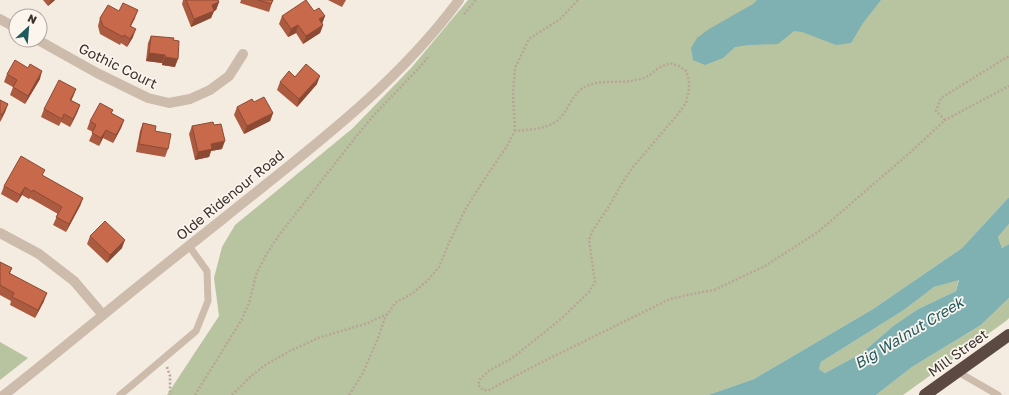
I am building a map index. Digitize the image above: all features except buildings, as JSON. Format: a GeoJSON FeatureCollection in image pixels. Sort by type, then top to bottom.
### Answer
{"type":"FeatureCollection","features":[{"type":"Feature","properties":{"kind":"highway","name":"Mill Street"},"geometry":{"type":"LineString","coordinates":[[925,395],[1009,335]]}},
{"type":"Feature","properties":{"kind":"street","name":"Olde Ridenour Road"},"geometry":{"type":"LineString","coordinates":[[4,395],[292,164],[373,96],[421,47],[459,0]]}},
{"type":"Feature","properties":{"kind":"street","name":"Gothic Court"},"geometry":{"type":"LineString","coordinates":[[48,46],[97,73],[148,98],[169,103],[190,100],[210,90],[229,76],[243,54]]}},
{"type":"Feature","properties":{"kind":"street"},"geometry":{"type":"LineString","coordinates":[[0,233],[39,254],[74,281],[103,315]]}},
{"type":"Feature","properties":{"kind":"lane"},"geometry":{"type":"LineString","coordinates":[[120,395],[196,331],[208,301],[207,271],[189,246]]}},
{"type":"Feature","properties":{"kind":"lane"},"geometry":{"type":"LineString","coordinates":[[958,372],[998,395]]}},
{"type":"Feature","properties":{"kind":"path"},"geometry":{"type":"LineString","coordinates":[[461,17],[476,0]]}},
{"type":"Feature","properties":{"kind":"path"},"geometry":{"type":"LineString","coordinates":[[349,395],[363,373],[388,313],[395,303],[413,293],[423,285],[439,267],[466,208],[508,146],[515,131],[513,95],[514,68],[529,39],[560,19],[578,0]]}},
{"type":"Feature","properties":{"kind":"path"},"geometry":{"type":"LineString","coordinates":[[195,395],[242,318],[249,303],[256,275],[274,242],[373,116],[419,68],[432,51]]}},
{"type":"Feature","properties":{"kind":"path"},"geometry":{"type":"LineString","coordinates":[[945,120],[936,110],[941,98],[1009,56]]}},
{"type":"Feature","properties":{"kind":"path"},"geometry":{"type":"LineString","coordinates":[[515,131],[543,127],[555,122],[563,114],[580,90],[589,85],[603,82],[631,81],[645,78],[658,68],[670,63],[679,66],[686,71],[690,81],[686,103],[633,167],[593,230],[589,240],[595,282],[589,292],[542,335],[511,359],[490,370],[480,379],[478,385],[483,390],[489,390],[538,364],[670,299],[714,290],[765,266],[818,232],[913,150],[945,120],[1009,86]]}},
{"type":"Feature","properties":{"kind":"path"},"geometry":{"type":"LineString","coordinates":[[232,395],[265,365],[290,351],[318,338],[368,323],[388,313]]}},
{"type":"Feature","properties":{"kind":"path"},"geometry":{"type":"LineString","coordinates":[[164,359],[170,376],[170,395]]}},
{"type":"Feature","properties":{"kind":"green space"},"geometry":{"type":"Polygon","coordinates":[[[468,0],[1009,0],[1009,197],[962,248],[873,309],[754,379],[708,395],[167,395],[219,316],[214,278],[222,247],[235,225],[353,128],[412,67],[468,0]]]}},
{"type":"Feature","properties":{"kind":"green space"},"geometry":{"type":"Polygon","coordinates":[[[1009,224],[1009,244],[1002,248],[998,237],[1009,224]]]}},
{"type":"Feature","properties":{"kind":"green space"},"geometry":{"type":"Polygon","coordinates":[[[959,279],[956,291],[918,309],[893,326],[862,353],[825,373],[819,369],[821,362],[904,310],[934,287],[959,279]]]}},
{"type":"Feature","properties":{"kind":"green space"},"geometry":{"type":"Polygon","coordinates":[[[1009,298],[1009,318],[1006,321],[903,395],[876,395],[912,367],[981,325],[1009,298]]]}},
{"type":"Feature","properties":{"kind":"green space"},"geometry":{"type":"Polygon","coordinates":[[[0,342],[28,358],[0,380],[0,342]]]}},
{"type":"Feature","properties":{"kind":"water"},"geometry":{"type":"Polygon","coordinates":[[[757,0],[881,0],[863,23],[851,43],[836,45],[802,32],[794,31],[778,44],[735,47],[723,58],[705,65],[693,60],[691,48],[697,38],[709,29],[753,4],[757,0]]]}},
{"type":"Feature","properties":{"kind":"water","name":"Big Walnut Creek"},"geometry":{"type":"Polygon","coordinates":[[[1009,197],[1009,224],[998,237],[1002,248],[1009,244],[1009,298],[981,325],[912,367],[876,395],[708,395],[754,379],[873,309],[962,248],[1009,197]],[[959,280],[934,287],[904,310],[821,362],[819,369],[825,373],[862,353],[893,326],[918,309],[956,291],[959,280]]]}}]}
